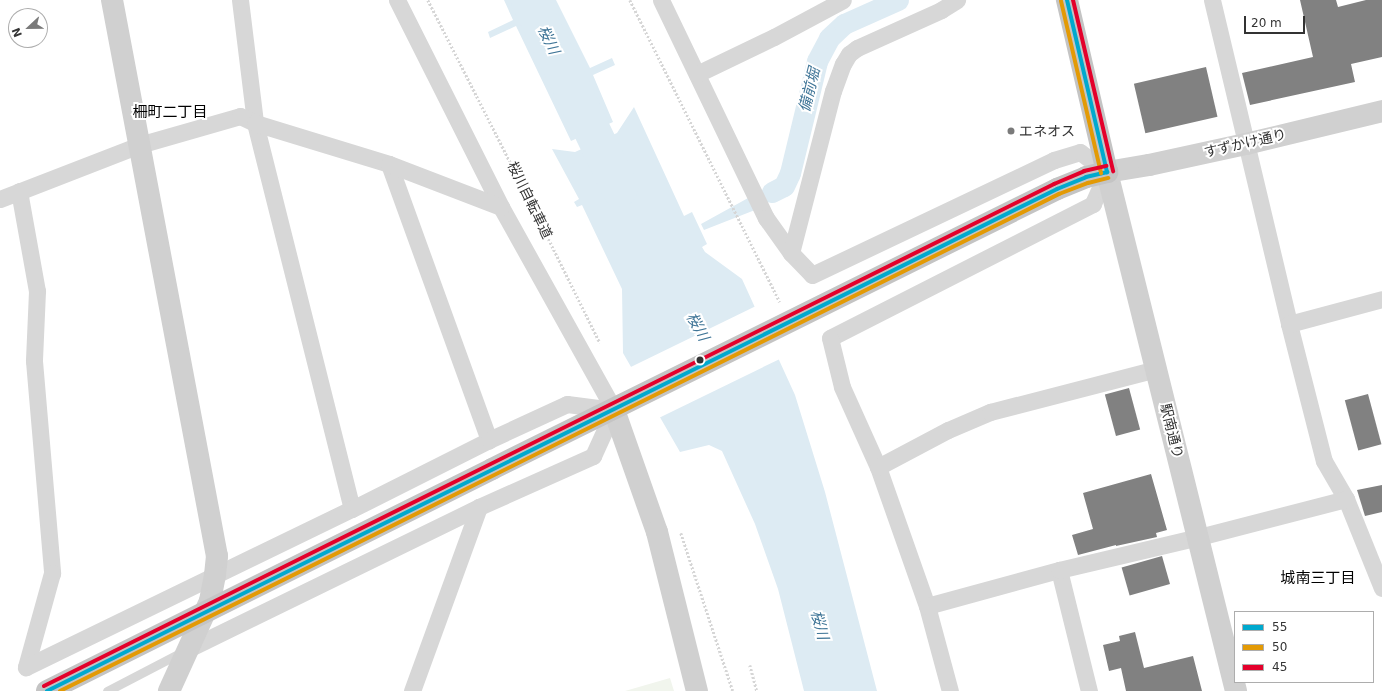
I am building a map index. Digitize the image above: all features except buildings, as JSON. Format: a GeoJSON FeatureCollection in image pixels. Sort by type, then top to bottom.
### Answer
{"type":"FeatureCollection","features":[{"type":"Feature","properties":{"kind":"highway"},"geometry":{"type":"LineString","coordinates":[[47,691],[1057,189],[1086,177],[1107,172],[1067,0]]}},
{"type":"Feature","properties":{"kind":"street"},"geometry":{"type":"LineString","coordinates":[[112,0],[217,556],[210,601],[169,691]]}},
{"type":"Feature","properties":{"kind":"street"},"geometry":{"type":"LineString","coordinates":[[240,0],[255,123],[352,509]]}},
{"type":"Feature","properties":{"kind":"street"},"geometry":{"type":"LineString","coordinates":[[397,0],[501,207],[614,410],[657,532],[698,691]]}},
{"type":"Feature","properties":{"kind":"street"},"geometry":{"type":"LineString","coordinates":[[661,0],[766,218],[791,253],[812,275],[1054,160],[1080,152],[1107,172],[1093,204],[830,338],[842,387],[878,467],[927,606],[950,691]]}},
{"type":"Feature","properties":{"kind":"street"},"geometry":{"type":"LineString","coordinates":[[697,74],[774,37],[843,0]]}},
{"type":"Feature","properties":{"kind":"street"},"geometry":{"type":"LineString","coordinates":[[791,253],[833,91],[843,64],[849,54],[857,48],[941,10],[957,0]]}},
{"type":"Feature","properties":{"kind":"street"},"geometry":{"type":"LineString","coordinates":[[1212,0],[1289,324],[1324,461],[1346,499],[1382,588]]}},
{"type":"Feature","properties":{"kind":"street","name":"すずかけ通り"},"geometry":{"type":"LineString","coordinates":[[1107,172],[1149,165],[1246,144],[1382,111]]}},
{"type":"Feature","properties":{"kind":"street"},"geometry":{"type":"LineString","coordinates":[[0,199],[139,145],[240,116],[255,123],[389,164],[501,207]]}},
{"type":"Feature","properties":{"kind":"street"},"geometry":{"type":"LineString","coordinates":[[389,164],[489,440]]}},
{"type":"Feature","properties":{"kind":"street","name":"駅南通り"},"geometry":{"type":"LineString","coordinates":[[1107,172],[1234,683]]}},
{"type":"Feature","properties":{"kind":"street"},"geometry":{"type":"LineString","coordinates":[[19,191],[37,292],[34,361],[52,574],[26,667],[352,509],[489,440],[567,404],[614,410]]}},
{"type":"Feature","properties":{"kind":"street"},"geometry":{"type":"LineString","coordinates":[[1289,324],[1382,299]]}},
{"type":"Feature","properties":{"kind":"street"},"geometry":{"type":"LineString","coordinates":[[878,467],[948,430],[990,412],[1156,369]]}},
{"type":"Feature","properties":{"kind":"street"},"geometry":{"type":"LineString","coordinates":[[188,649],[479,507],[593,456],[614,410]]}},
{"type":"Feature","properties":{"kind":"street"},"geometry":{"type":"LineString","coordinates":[[927,606],[1059,570],[1199,537],[1346,499]]}},
{"type":"Feature","properties":{"kind":"street"},"geometry":{"type":"LineString","coordinates":[[412,691],[479,507]]}},
{"type":"Feature","properties":{"kind":"street"},"geometry":{"type":"LineString","coordinates":[[1059,570],[1089,691]]}},
{"type":"Feature","properties":{"kind":"lane"},"geometry":{"type":"LineString","coordinates":[[107,691],[188,649]]}},
{"type":"Feature","properties":{"kind":"path","name":"桜川自転車道"},"geometry":{"type":"LineString","coordinates":[[428,0],[603,349]]}},
{"type":"Feature","properties":{"kind":"path"},"geometry":{"type":"LineString","coordinates":[[630,0],[784,324]]}},
{"type":"Feature","properties":{"kind":"path"},"geometry":{"type":"LineString","coordinates":[[750,665],[757,691]]}},
{"type":"Feature","properties":{"kind":"shaded area"},"geometry":{"type":"Polygon","coordinates":[[[670,678],[674,691],[625,691],[670,678]]]}},
{"type":"Feature","properties":{"kind":"water"},"geometry":{"type":"Polygon","coordinates":[[[504,0],[556,0],[590,68],[612,58],[615,65],[593,75],[613,122],[571,141],[516,26],[490,38],[488,32],[513,20],[504,0]]]}},
{"type":"Feature","properties":{"kind":"water"},"geometry":{"type":"Polygon","coordinates":[[[634,107],[684,216],[692,212],[707,244],[702,247],[705,252],[742,279],[795,395],[825,492],[877,691],[804,691],[778,589],[755,524],[722,451],[709,445],[680,452],[623,353],[622,289],[582,205],[577,207],[574,202],[579,199],[552,149],[575,152],[617,133],[634,107]]]}},
{"type":"Feature","properties":{"kind":"water"},"geometry":{"type":"Polygon","coordinates":[[[784,170],[796,176],[787,192],[755,210],[704,230],[701,224],[779,181],[784,170]]]}},
{"type":"Feature","properties":{"kind":"pier"},"geometry":{"type":"Polygon","coordinates":[[[756,306],[781,358],[655,420],[629,368],[756,306]]]}},
{"type":"Feature","properties":{"kind":"waterway","name":"桜川"},"geometry":{"type":"LineString","coordinates":[[529,0],[619,187]]}},
{"type":"Feature","properties":{"kind":"waterway","name":"備前堀"},"geometry":{"type":"LineString","coordinates":[[772,192],[784,186],[790,173],[817,61],[829,38],[844,24],[898,0]]}},
{"type":"Feature","properties":{"kind":"transit line","name":"55"},"geometry":{"type":"LineString","coordinates":[[1067,0],[1107,172]]}},
{"type":"Feature","properties":{"kind":"transit line","name":"45"},"geometry":{"type":"LineString","coordinates":[[1073,0],[1113,171]]}},
{"type":"Feature","properties":{"kind":"transit line","name":"50"},"geometry":{"type":"LineString","coordinates":[[1061,1],[1101,173]]}},
{"type":"Feature","properties":{"kind":"transit line","name":"45"},"geometry":{"type":"LineString","coordinates":[[44,686],[1054,184],[1084,171],[1106,166]]}},
{"type":"Feature","properties":{"kind":"transit line","name":"55"},"geometry":{"type":"LineString","coordinates":[[47,691],[1057,189],[1086,177],[1107,172]]}},
{"type":"Feature","properties":{"kind":"transit line","name":"50"},"geometry":{"type":"LineString","coordinates":[[60,691],[1059,194],[1088,183],[1108,178]]}},
{"type":"Feature","properties":{"kind":"place","name":"エネオス"},"geometry":{"type":"Point","coordinates":[1011,131]}},
{"type":"Feature","properties":{"kind":"district","name":"柵町二丁目"},"geometry":{"type":"Point","coordinates":[170,113]}},
{"type":"Feature","properties":{"kind":"district","name":"城南三丁目"},"geometry":{"type":"Point","coordinates":[1318,579]}}]}
